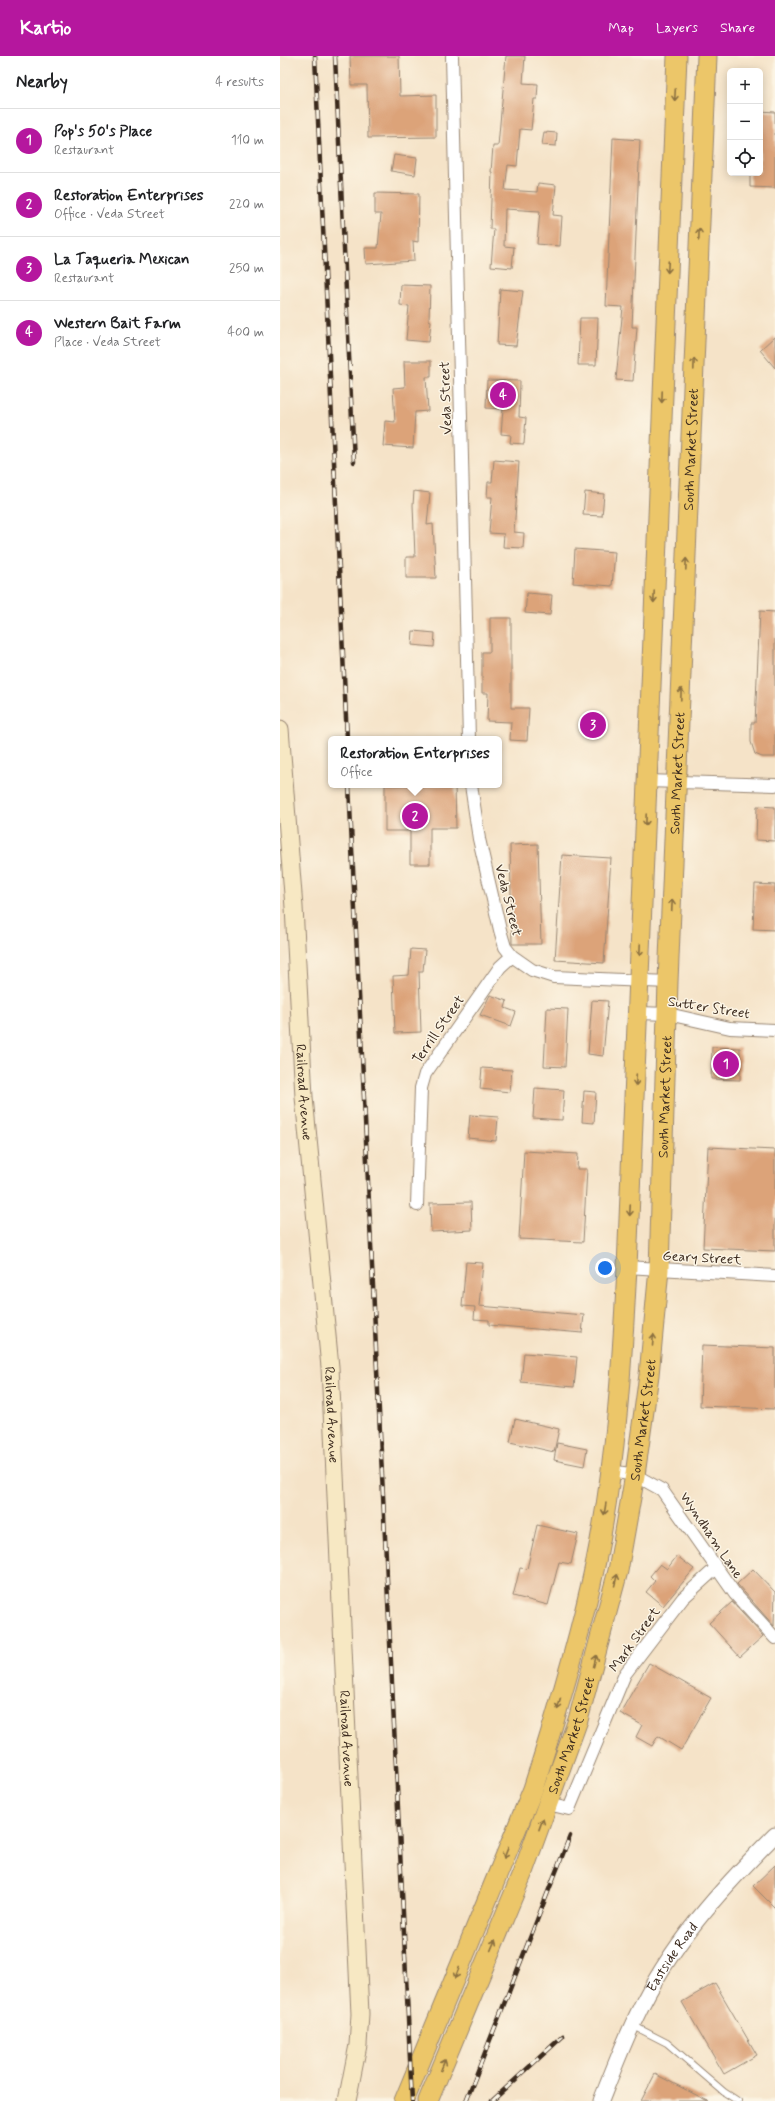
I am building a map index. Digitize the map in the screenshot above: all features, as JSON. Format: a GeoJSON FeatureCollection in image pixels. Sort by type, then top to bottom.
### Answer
{"type":"FeatureCollection","features":[{"type":"Feature","properties":{"kind":"main road","name":"South Market Street"},"geometry":{"type":"LineString","coordinates":[[404,2101],[533,1789],[572,1659],[596,1562],[611,1471],[622,1371],[639,1013],[639,980],[657,525],[677,56]]}},
{"type":"Feature","properties":{"kind":"main road","name":"South Market Street"},"geometry":{"type":"LineString","coordinates":[[428,2101],[523,1872],[567,1756],[593,1667],[618,1571],[635,1476],[649,1375],[659,1269],[668,982],[678,782],[687,524],[707,56]]}},
{"type":"Feature","properties":{"kind":"main road"},"geometry":{"type":"LineString","coordinates":[[657,525],[687,524]]}},
{"type":"Feature","properties":{"kind":"main road","name":"Railroad Avenue"},"geometry":{"type":"LineString","coordinates":[[280,729],[294,907],[304,1097],[330,1367],[340,1562],[360,2014],[358,2045],[347,2101]]}},
{"type":"Feature","properties":{"kind":"street","name":"Veda Street"},"geometry":{"type":"LineString","coordinates":[[452,56],[469,736]]}},
{"type":"Feature","properties":{"kind":"street"},"geometry":{"type":"LineString","coordinates":[[647,782],[775,785]]}},
{"type":"Feature","properties":{"kind":"street","name":"Veda Street"},"geometry":{"type":"LineString","coordinates":[[471,788],[479,839],[500,930],[505,946],[512,956],[526,967],[546,975],[668,982]]}},
{"type":"Feature","properties":{"kind":"street","name":"Terrill Street"},"geometry":{"type":"LineString","coordinates":[[417,1204],[421,1088],[425,1074],[500,967],[512,956]]}},
{"type":"Feature","properties":{"kind":"street","name":"Sutter Street"},"geometry":{"type":"LineString","coordinates":[[639,1013],[668,1014],[730,1028],[775,1030]]}},
{"type":"Feature","properties":{"kind":"street","name":"Geary Street"},"geometry":{"type":"LineString","coordinates":[[627,1267],[775,1276]]}},
{"type":"Feature","properties":{"kind":"street","name":"Wyndham Lane"},"geometry":{"type":"LineString","coordinates":[[611,1471],[635,1476],[662,1490],[715,1569],[734,1594],[775,1638]]}},
{"type":"Feature","properties":{"kind":"street","name":"Mark Street"},"geometry":{"type":"LineString","coordinates":[[548,1804],[569,1810],[625,1674],[683,1598],[715,1569]]}},
{"type":"Feature","properties":{"kind":"street","name":"Eastside Road"},"geometry":{"type":"LineString","coordinates":[[601,2101],[632,2025],[672,1956],[702,1913],[730,1880],[775,1835]]}},
{"type":"Feature","properties":{"kind":"lane"},"geometry":{"type":"LineString","coordinates":[[632,2025],[667,2043],[724,2092],[738,2101]]}},
{"type":"Feature","properties":{"kind":"building"},"geometry":{"type":"Polygon","coordinates":[[[350,56],[399,56],[400,96],[436,95],[436,137],[368,138],[367,85],[351,85],[350,56]]]}},
{"type":"Feature","properties":{"kind":"building"},"geometry":{"type":"Polygon","coordinates":[[[506,56],[525,56],[523,83],[538,84],[537,99],[534,99],[531,130],[520,129],[517,166],[508,165],[505,190],[537,192],[538,183],[556,185],[553,215],[562,216],[560,246],[537,244],[540,211],[505,209],[504,246],[514,247],[512,268],[491,266],[494,229],[490,229],[491,172],[493,146],[498,146],[506,56]]]}},
{"type":"Feature","properties":{"kind":"building"},"geometry":{"type":"Polygon","coordinates":[[[763,111],[775,112],[775,188],[750,187],[750,176],[763,176],[763,111]]]}},
{"type":"Feature","properties":{"kind":"building"},"geometry":{"type":"Polygon","coordinates":[[[544,132],[557,133],[556,146],[542,145],[544,132]]]}},
{"type":"Feature","properties":{"kind":"building"},"geometry":{"type":"Polygon","coordinates":[[[613,138],[640,140],[632,327],[637,327],[633,381],[616,380],[623,307],[606,306],[613,138]]]}},
{"type":"Feature","properties":{"kind":"building"},"geometry":{"type":"Polygon","coordinates":[[[394,155],[417,158],[415,175],[391,171],[394,155]]]}},
{"type":"Feature","properties":{"kind":"building"},"geometry":{"type":"Polygon","coordinates":[[[375,193],[419,194],[418,242],[413,241],[414,261],[366,264],[365,248],[378,248],[381,214],[375,214],[375,193]]]}},
{"type":"Feature","properties":{"kind":"building"},"geometry":{"type":"Polygon","coordinates":[[[401,285],[430,286],[429,320],[431,321],[429,342],[406,340],[409,306],[400,305],[401,285]]]}},
{"type":"Feature","properties":{"kind":"building"},"geometry":{"type":"Polygon","coordinates":[[[500,289],[523,291],[516,346],[497,345],[500,289]]]}},
{"type":"Feature","properties":{"kind":"building"},"geometry":{"type":"Polygon","coordinates":[[[580,318],[598,318],[596,365],[578,365],[580,318]]]}},
{"type":"Feature","properties":{"kind":"building"},"geometry":{"type":"Polygon","coordinates":[[[775,336],[775,368],[760,350],[775,336]]]}},
{"type":"Feature","properties":{"kind":"building"},"geometry":{"type":"Polygon","coordinates":[[[404,361],[431,361],[431,377],[426,377],[428,411],[415,412],[413,448],[383,446],[385,421],[395,422],[393,388],[405,387],[404,361]]]}},
{"type":"Feature","properties":{"kind":"building"},"geometry":{"type":"Polygon","coordinates":[[[487,380],[520,381],[519,417],[526,418],[524,444],[510,443],[511,435],[501,434],[503,409],[486,408],[487,380]]]}},
{"type":"Feature","properties":{"kind":"building"},"geometry":{"type":"Polygon","coordinates":[[[494,460],[519,462],[514,532],[524,533],[523,548],[503,547],[504,534],[489,533],[492,497],[487,497],[488,482],[492,482],[494,460]]]}},
{"type":"Feature","properties":{"kind":"building"},"geometry":{"type":"Polygon","coordinates":[[[414,491],[430,493],[427,525],[433,524],[436,578],[406,578],[406,557],[415,557],[413,505],[414,491]]]}},
{"type":"Feature","properties":{"kind":"building"},"geometry":{"type":"Polygon","coordinates":[[[585,492],[604,494],[602,516],[583,515],[585,492]]]}},
{"type":"Feature","properties":{"kind":"building"},"geometry":{"type":"Polygon","coordinates":[[[575,549],[615,552],[612,586],[573,583],[575,549]]]}},
{"type":"Feature","properties":{"kind":"building"},"geometry":{"type":"Polygon","coordinates":[[[527,593],[552,595],[550,615],[525,613],[527,593]]]}},
{"type":"Feature","properties":{"kind":"building"},"geometry":{"type":"Polygon","coordinates":[[[760,611],[775,612],[775,757],[762,757],[755,754],[751,742],[751,723],[755,723],[760,611]]]}},
{"type":"Feature","properties":{"kind":"building"},"geometry":{"type":"Polygon","coordinates":[[[490,618],[511,618],[511,708],[529,708],[527,741],[510,740],[511,722],[487,721],[488,693],[482,693],[482,652],[490,652],[490,618]]]}},
{"type":"Feature","properties":{"kind":"building"},"geometry":{"type":"Polygon","coordinates":[[[413,631],[435,633],[434,647],[412,645],[413,631]]]}},
{"type":"Feature","properties":{"kind":"building"},"geometry":{"type":"Polygon","coordinates":[[[385,788],[455,788],[456,828],[430,828],[430,864],[410,864],[410,831],[385,831],[385,788]]]}},
{"type":"Feature","properties":{"kind":"building"},"geometry":{"type":"Polygon","coordinates":[[[757,806],[775,807],[775,841],[756,840],[757,806]]]}},
{"type":"Feature","properties":{"kind":"building"},"geometry":{"type":"Polygon","coordinates":[[[538,844],[541,944],[512,944],[510,845],[538,844]]]}},
{"type":"Feature","properties":{"kind":"building"},"geometry":{"type":"Polygon","coordinates":[[[562,855],[611,858],[604,963],[555,960],[562,855]]]}},
{"type":"Feature","properties":{"kind":"building"},"geometry":{"type":"Polygon","coordinates":[[[755,884],[775,885],[775,930],[753,929],[755,884]]]}},
{"type":"Feature","properties":{"kind":"building"},"geometry":{"type":"Polygon","coordinates":[[[411,949],[425,950],[423,971],[419,971],[421,1032],[395,1033],[393,976],[409,975],[411,949]]]}},
{"type":"Feature","properties":{"kind":"building"},"geometry":{"type":"Polygon","coordinates":[[[490,995],[507,1001],[505,1008],[516,1012],[511,1026],[480,1015],[490,995]]]}},
{"type":"Feature","properties":{"kind":"building"},"geometry":{"type":"Polygon","coordinates":[[[592,1000],[608,1001],[603,1056],[588,1054],[592,1000]]]}},
{"type":"Feature","properties":{"kind":"building"},"geometry":{"type":"Polygon","coordinates":[[[547,1008],[568,1009],[565,1067],[544,1066],[547,1008]]]}},
{"type":"Feature","properties":{"kind":"building"},"geometry":{"type":"Polygon","coordinates":[[[712,1047],[740,1048],[740,1080],[711,1079],[712,1047]]]}},
{"type":"Feature","properties":{"kind":"building"},"geometry":{"type":"Polygon","coordinates":[[[482,1068],[512,1070],[510,1092],[480,1089],[482,1068]]]}},
{"type":"Feature","properties":{"kind":"building"},"geometry":{"type":"Polygon","coordinates":[[[535,1088],[564,1090],[562,1120],[533,1118],[535,1088]]]}},
{"type":"Feature","properties":{"kind":"building"},"geometry":{"type":"Polygon","coordinates":[[[584,1091],[596,1092],[594,1123],[582,1122],[584,1091]]]}},
{"type":"Feature","properties":{"kind":"building"},"geometry":{"type":"Polygon","coordinates":[[[470,1115],[498,1117],[496,1141],[468,1138],[470,1115]]]}},
{"type":"Feature","properties":{"kind":"building"},"geometry":{"type":"Polygon","coordinates":[[[708,1147],[775,1150],[775,1251],[703,1248],[708,1147]]]}},
{"type":"Feature","properties":{"kind":"building"},"geometry":{"type":"Polygon","coordinates":[[[524,1151],[578,1154],[577,1169],[587,1169],[583,1242],[519,1239],[524,1151]]]}},
{"type":"Feature","properties":{"kind":"building"},"geometry":{"type":"Polygon","coordinates":[[[471,1202],[472,1230],[431,1232],[430,1203],[471,1202]]]}},
{"type":"Feature","properties":{"kind":"building"},"geometry":{"type":"Polygon","coordinates":[[[466,1262],[483,1263],[479,1306],[584,1315],[582,1333],[489,1325],[489,1320],[474,1319],[475,1307],[462,1306],[466,1262]]]}},
{"type":"Feature","properties":{"kind":"building"},"geometry":{"type":"Polygon","coordinates":[[[702,1345],[775,1348],[775,1409],[700,1406],[702,1345]]]}},
{"type":"Feature","properties":{"kind":"building"},"geometry":{"type":"Polygon","coordinates":[[[524,1353],[577,1357],[574,1387],[521,1382],[524,1353]]]}},
{"type":"Feature","properties":{"kind":"building"},"geometry":{"type":"Polygon","coordinates":[[[515,1419],[559,1429],[554,1452],[510,1442],[515,1419]]]}},
{"type":"Feature","properties":{"kind":"building"},"geometry":{"type":"Polygon","coordinates":[[[557,1443],[587,1449],[584,1466],[554,1460],[557,1443]]]}},
{"type":"Feature","properties":{"kind":"building"},"geometry":{"type":"Polygon","coordinates":[[[537,1525],[578,1534],[571,1564],[559,1562],[548,1605],[513,1596],[520,1568],[527,1569],[537,1525]]]}},
{"type":"Feature","properties":{"kind":"building"},"geometry":{"type":"Polygon","coordinates":[[[677,1556],[694,1569],[663,1606],[646,1592],[655,1581],[650,1576],[660,1564],[667,1569],[677,1556]]]}},
{"type":"Feature","properties":{"kind":"building"},"geometry":{"type":"Polygon","coordinates":[[[753,1569],[775,1592],[774,1626],[737,1584],[753,1569]]]}},
{"type":"Feature","properties":{"kind":"building"},"geometry":{"type":"Polygon","coordinates":[[[732,1602],[763,1636],[740,1657],[709,1623],[732,1602]]]}},
{"type":"Feature","properties":{"kind":"building"},"geometry":{"type":"Polygon","coordinates":[[[649,1663],[711,1698],[681,1750],[658,1736],[652,1746],[636,1737],[642,1725],[620,1713],[649,1663]]]}},
{"type":"Feature","properties":{"kind":"building"},"geometry":{"type":"Polygon","coordinates":[[[775,1865],[775,1908],[753,1886],[775,1865]]]}},
{"type":"Feature","properties":{"kind":"building"},"geometry":{"type":"Polygon","coordinates":[[[715,1983],[757,2055],[724,2074],[682,2002],[715,1983]]]}},
{"type":"Feature","properties":{"kind":"building"},"geometry":{"type":"Polygon","coordinates":[[[655,2074],[708,2101],[641,2101],[655,2074]]]}},
{"type":"Feature","properties":{"kind":"railway"},"geometry":{"type":"LineString","coordinates":[[315,56],[347,736]]}},
{"type":"Feature","properties":{"kind":"railway"},"geometry":{"type":"LineString","coordinates":[[335,56],[354,462]]}},
{"type":"Feature","properties":{"kind":"railway"},"geometry":{"type":"LineString","coordinates":[[349,788],[412,2101]]}},
{"type":"Feature","properties":{"kind":"railway"},"geometry":{"type":"LineString","coordinates":[[466,2101],[570,1836]]}},
{"type":"Feature","properties":{"kind":"railway"},"geometry":{"type":"LineString","coordinates":[[492,2101],[563,2036]]}},
{"type":"Feature","properties":{"kind":"place","name":"Western Bait Farm"},"geometry":{"type":"Point","coordinates":[503,395]}},
{"type":"Feature","properties":{"kind":"place","name":"La Taqueria Mexican"},"geometry":{"type":"Point","coordinates":[593,725]}},
{"type":"Feature","properties":{"kind":"place","name":"Restoration Enterprises"},"geometry":{"type":"Point","coordinates":[415,816]}},
{"type":"Feature","properties":{"kind":"place","name":"Pop's 50's Place"},"geometry":{"type":"Point","coordinates":[726,1064]}}]}
